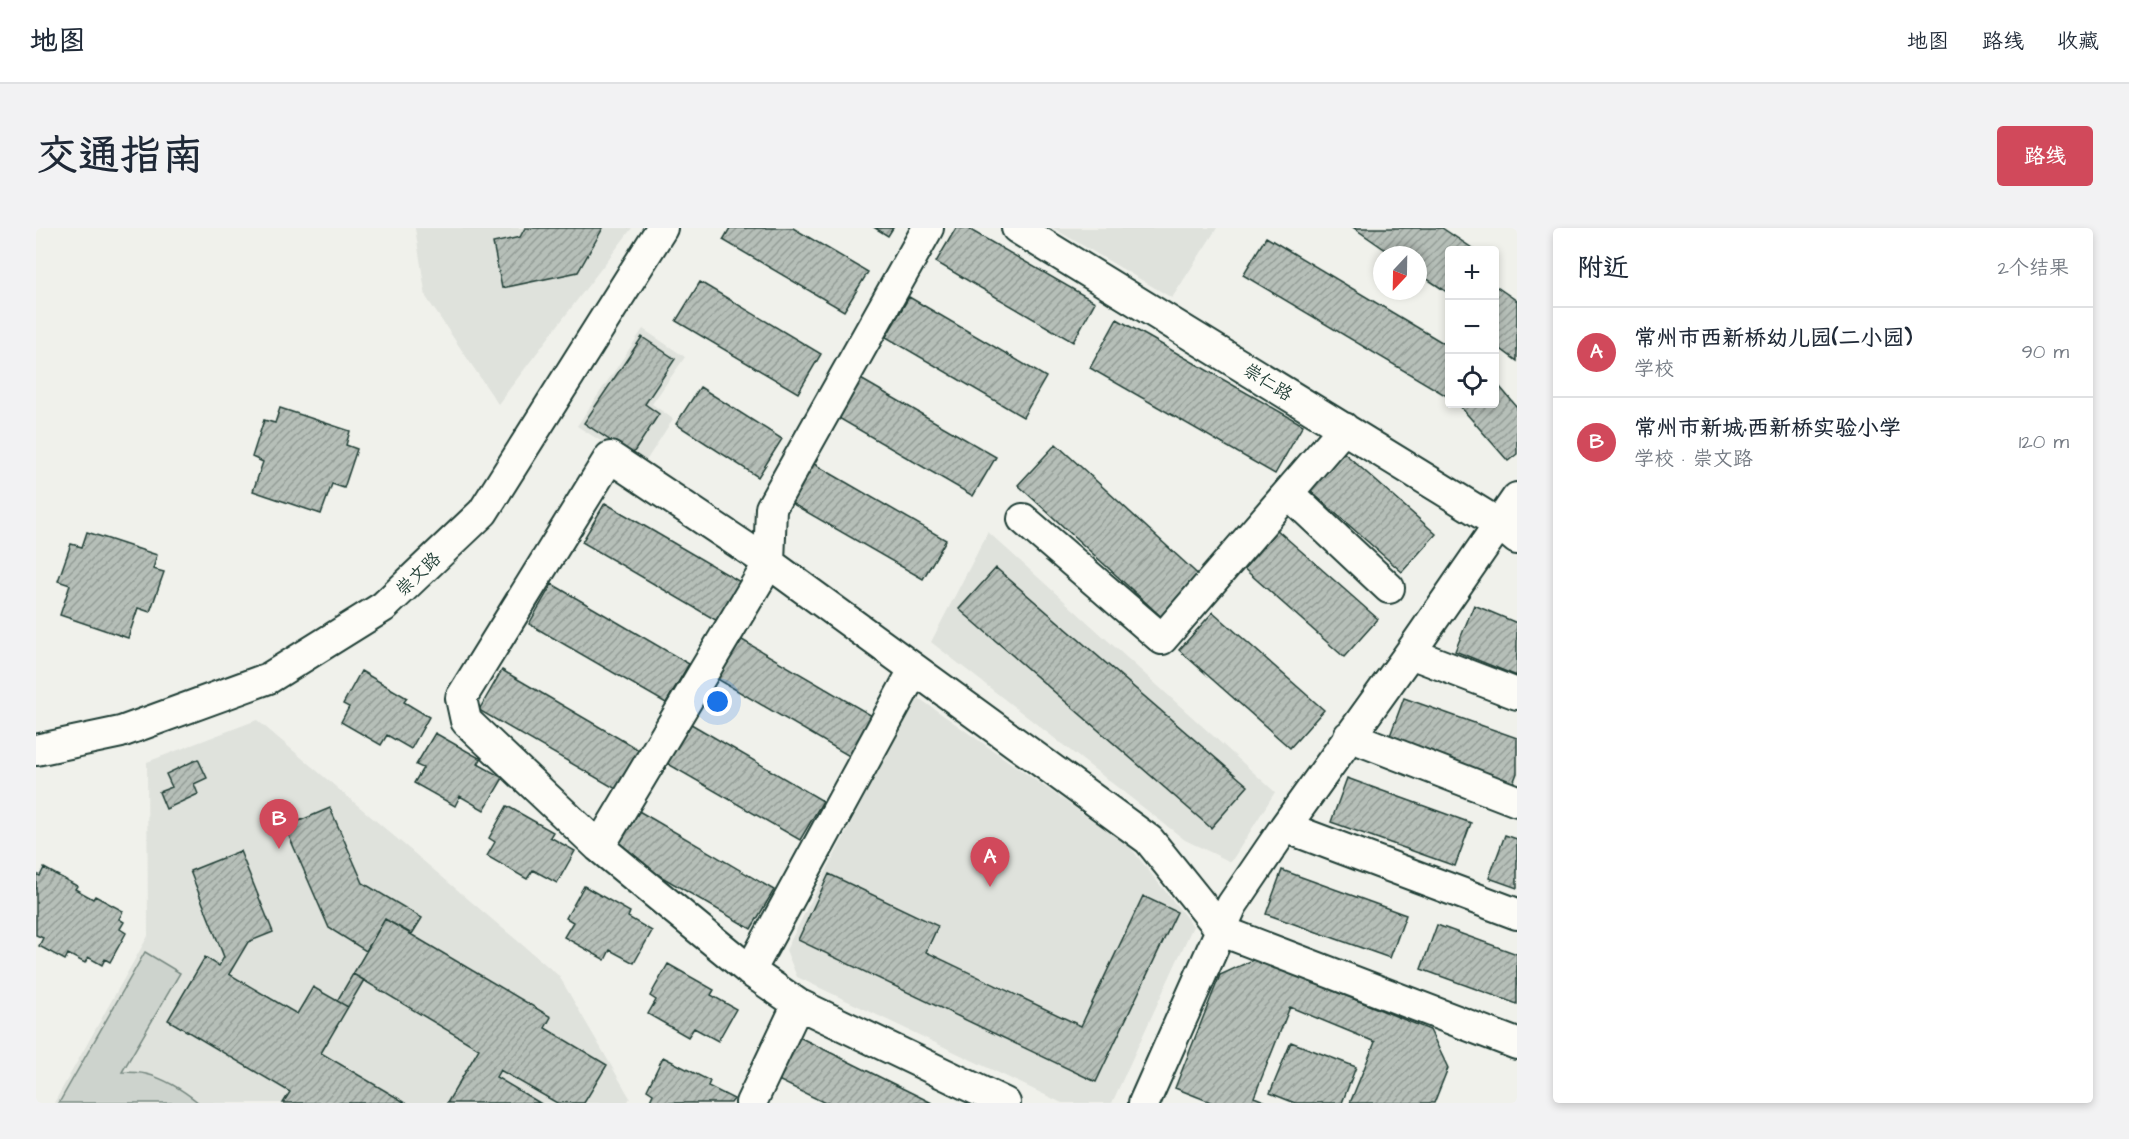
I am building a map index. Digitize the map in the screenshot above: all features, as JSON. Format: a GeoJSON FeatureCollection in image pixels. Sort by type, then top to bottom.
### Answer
{"type":"FeatureCollection","features":[{"type":"Feature","properties":{"kind":"street","name":"崇文路"},"geometry":{"type":"LineString","coordinates":[[36,750],[121,732],[269,678],[383,608],[483,512],[663,228]]}},
{"type":"Feature","properties":{"kind":"street"},"geometry":{"type":"LineString","coordinates":[[599,848],[769,563],[771,508],[928,228]]}},
{"type":"Feature","properties":{"kind":"street","name":"崇仁路"},"geometry":{"type":"LineString","coordinates":[[1017,228],[1508,531]]}},
{"type":"Feature","properties":{"kind":"street"},"geometry":{"type":"LineString","coordinates":[[1023,519],[1162,639],[1344,428]]}},
{"type":"Feature","properties":{"kind":"street"},"geometry":{"type":"LineString","coordinates":[[1005,1103],[956,1092],[798,1004],[750,972],[599,848],[466,721],[461,698],[610,457],[769,563],[1149,840],[1221,931],[1517,1044]]}},
{"type":"Feature","properties":{"kind":"street"},"geometry":{"type":"LineString","coordinates":[[1288,494],[1389,588]]}},
{"type":"Feature","properties":{"kind":"street"},"geometry":{"type":"LineString","coordinates":[[1144,1103],[1232,905],[1349,736],[1410,653],[1508,531],[1517,498]]}},
{"type":"Feature","properties":{"kind":"street"},"geometry":{"type":"LineString","coordinates":[[1410,653],[1517,694]]}},
{"type":"Feature","properties":{"kind":"street"},"geometry":{"type":"LineString","coordinates":[[750,972],[914,670]]}},
{"type":"Feature","properties":{"kind":"street"},"geometry":{"type":"LineString","coordinates":[[1349,736],[1517,801]]}},
{"type":"Feature","properties":{"kind":"street"},"geometry":{"type":"LineString","coordinates":[[1285,827],[1517,914]]}},
{"type":"Feature","properties":{"kind":"street"},"geometry":{"type":"LineString","coordinates":[[763,1099],[798,1004]]}},
{"type":"Feature","properties":{"kind":"shaded area"},"geometry":{"type":"Polygon","coordinates":[[[415,228],[632,228],[498,404],[426,297],[415,228]]]}},
{"type":"Feature","properties":{"kind":"shaded area"},"geometry":{"type":"Polygon","coordinates":[[[1053,228],[1217,228],[1172,298],[1053,228]]]}},
{"type":"Feature","properties":{"kind":"shaded area"},"geometry":{"type":"Polygon","coordinates":[[[643,329],[685,357],[652,404],[673,419],[642,467],[577,426],[643,329]]]}},
{"type":"Feature","properties":{"kind":"shaded area"},"geometry":{"type":"Polygon","coordinates":[[[988,532],[1275,792],[1231,862],[1185,840],[931,642],[988,532]]]}},
{"type":"Feature","properties":{"kind":"shaded area"},"geometry":{"type":"Polygon","coordinates":[[[916,696],[1130,847],[1193,926],[1112,1103],[1062,1103],[797,977],[786,950],[916,696]]]}},
{"type":"Feature","properties":{"kind":"shaded area"},"geometry":{"type":"Polygon","coordinates":[[[257,720],[559,976],[630,1098],[627,1103],[54,1103],[148,936],[147,762],[257,720]]]}},
{"type":"Feature","properties":{"kind":"shaded area"},"geometry":{"type":"Polygon","coordinates":[[[145,952],[180,973],[122,1072],[143,1073],[160,1079],[180,1089],[199,1103],[59,1103],[145,952]]]}},
{"type":"Feature","properties":{"kind":"building"},"geometry":{"type":"Polygon","coordinates":[[[525,228],[603,228],[578,272],[502,288],[493,243],[520,237],[525,228]]]}},
{"type":"Feature","properties":{"kind":"building"},"geometry":{"type":"Polygon","coordinates":[[[730,228],[793,228],[868,272],[844,311],[723,240],[730,228]]]}},
{"type":"Feature","properties":{"kind":"building"},"geometry":{"type":"Polygon","coordinates":[[[875,228],[893,228],[888,236],[875,228]]]}},
{"type":"Feature","properties":{"kind":"building"},"geometry":{"type":"Polygon","coordinates":[[[956,228],[967,228],[1095,302],[1073,342],[936,262],[956,228]]]}},
{"type":"Feature","properties":{"kind":"building"},"geometry":{"type":"Polygon","coordinates":[[[1354,228],[1442,228],[1469,246],[1445,246],[1445,291],[1427,279],[1427,246],[1380,246],[1354,228]]]}},
{"type":"Feature","properties":{"kind":"building"},"geometry":{"type":"Polygon","coordinates":[[[1266,237],[1445,344],[1445,395],[1243,275],[1266,237]]]}},
{"type":"Feature","properties":{"kind":"building"},"geometry":{"type":"Polygon","coordinates":[[[700,282],[821,354],[798,393],[676,321],[700,282]]]}},
{"type":"Feature","properties":{"kind":"building"},"geometry":{"type":"Polygon","coordinates":[[[1499,288],[1517,301],[1517,361],[1499,348],[1499,288]]]}},
{"type":"Feature","properties":{"kind":"building"},"geometry":{"type":"Polygon","coordinates":[[[909,297],[1046,377],[1023,417],[886,337],[909,297]]]}},
{"type":"Feature","properties":{"kind":"building"},"geometry":{"type":"Polygon","coordinates":[[[1117,319],[1303,425],[1275,474],[1090,368],[1117,319]]]}},
{"type":"Feature","properties":{"kind":"building"},"geometry":{"type":"Polygon","coordinates":[[[642,337],[675,359],[645,404],[659,414],[632,455],[584,423],[642,337]]]}},
{"type":"Feature","properties":{"kind":"building"},"geometry":{"type":"Polygon","coordinates":[[[859,378],[996,457],[973,496],[837,417],[859,378]]]}},
{"type":"Feature","properties":{"kind":"building"},"geometry":{"type":"Polygon","coordinates":[[[1499,386],[1517,407],[1517,454],[1508,461],[1462,408],[1499,408],[1499,386]]]}},
{"type":"Feature","properties":{"kind":"building"},"geometry":{"type":"Polygon","coordinates":[[[700,387],[782,439],[758,477],[676,424],[700,387]]]}},
{"type":"Feature","properties":{"kind":"building"},"geometry":{"type":"Polygon","coordinates":[[[280,408],[350,431],[346,445],[357,449],[344,488],[332,484],[321,514],[253,491],[263,462],[252,457],[264,420],[275,423],[280,408]]]}},
{"type":"Feature","properties":{"kind":"building"},"geometry":{"type":"Polygon","coordinates":[[[1056,444],[1205,581],[1167,622],[1018,485],[1056,444]]]}},
{"type":"Feature","properties":{"kind":"building"},"geometry":{"type":"Polygon","coordinates":[[[1342,451],[1436,534],[1402,572],[1308,489],[1342,451]]]}},
{"type":"Feature","properties":{"kind":"building"},"geometry":{"type":"Polygon","coordinates":[[[809,461],[946,540],[923,579],[786,500],[809,461]]]}},
{"type":"Feature","properties":{"kind":"building"},"geometry":{"type":"Polygon","coordinates":[[[605,503],[742,583],[719,622],[582,542],[605,503]]]}},
{"type":"Feature","properties":{"kind":"building"},"geometry":{"type":"Polygon","coordinates":[[[1267,521],[1378,619],[1344,657],[1233,559],[1267,521]]]}},
{"type":"Feature","properties":{"kind":"building"},"geometry":{"type":"Polygon","coordinates":[[[87,532],[157,555],[153,569],[164,572],[150,612],[138,608],[128,638],[60,615],[70,585],[58,581],[71,544],[82,547],[87,532]]]}},
{"type":"Feature","properties":{"kind":"building"},"geometry":{"type":"Polygon","coordinates":[[[996,568],[1248,786],[1211,828],[959,609],[996,568]]]}},
{"type":"Feature","properties":{"kind":"building"},"geometry":{"type":"Polygon","coordinates":[[[552,584],[689,664],[666,703],[529,624],[552,584]]]}},
{"type":"Feature","properties":{"kind":"building"},"geometry":{"type":"Polygon","coordinates":[[[1474,605],[1517,623],[1517,676],[1455,651],[1474,605]]]}},
{"type":"Feature","properties":{"kind":"building"},"geometry":{"type":"Polygon","coordinates":[[[1213,612],[1324,710],[1290,748],[1179,650],[1213,612]]]}},
{"type":"Feature","properties":{"kind":"building"},"geometry":{"type":"Polygon","coordinates":[[[737,637],[874,717],[851,757],[714,677],[737,637]]]}},
{"type":"Feature","properties":{"kind":"building"},"geometry":{"type":"Polygon","coordinates":[[[502,670],[639,750],[616,789],[479,710],[502,670]]]}},
{"type":"Feature","properties":{"kind":"building"},"geometry":{"type":"Polygon","coordinates":[[[361,671],[407,698],[404,702],[429,717],[411,749],[387,735],[381,745],[341,722],[349,707],[343,704],[361,671]]]}},
{"type":"Feature","properties":{"kind":"building"},"geometry":{"type":"Polygon","coordinates":[[[1404,698],[1517,738],[1517,773],[1512,786],[1388,741],[1404,698]]]}},
{"type":"Feature","properties":{"kind":"building"},"geometry":{"type":"Polygon","coordinates":[[[686,721],[823,801],[800,840],[663,761],[686,721]]]}},
{"type":"Feature","properties":{"kind":"building"},"geometry":{"type":"Polygon","coordinates":[[[435,733],[481,759],[478,764],[503,778],[484,810],[460,796],[455,806],[414,783],[423,768],[416,765],[435,733]]]}},
{"type":"Feature","properties":{"kind":"building"},"geometry":{"type":"Polygon","coordinates":[[[198,759],[207,778],[194,784],[198,794],[166,809],[159,792],[172,787],[166,774],[198,759]]]}},
{"type":"Feature","properties":{"kind":"building"},"geometry":{"type":"Polygon","coordinates":[[[1347,778],[1471,823],[1455,866],[1331,822],[1347,778]]]}},
{"type":"Feature","properties":{"kind":"building"},"geometry":{"type":"Polygon","coordinates":[[[507,806],[553,832],[550,837],[575,851],[557,883],[533,870],[527,879],[487,856],[495,842],[489,838],[507,806]]]}},
{"type":"Feature","properties":{"kind":"building"},"geometry":{"type":"Polygon","coordinates":[[[330,808],[363,883],[422,918],[412,934],[385,919],[366,951],[329,928],[285,827],[330,808]]]}},
{"type":"Feature","properties":{"kind":"building"},"geometry":{"type":"Polygon","coordinates":[[[637,810],[774,890],[751,929],[614,849],[637,810]]]}},
{"type":"Feature","properties":{"kind":"building"},"geometry":{"type":"Polygon","coordinates":[[[1505,835],[1517,839],[1517,888],[1489,878],[1505,835]]]}},
{"type":"Feature","properties":{"kind":"building"},"geometry":{"type":"Polygon","coordinates":[[[240,851],[273,932],[248,942],[229,974],[297,1014],[313,987],[348,1007],[321,1053],[406,1103],[283,1103],[290,1092],[168,1020],[205,957],[219,966],[224,957],[190,871],[240,851]]]}},
{"type":"Feature","properties":{"kind":"building"},"geometry":{"type":"Polygon","coordinates":[[[44,868],[77,886],[75,889],[93,899],[95,896],[123,911],[119,919],[124,922],[120,929],[126,933],[110,962],[105,959],[102,965],[88,957],[85,963],[68,954],[65,960],[39,946],[43,938],[36,935],[36,874],[40,876],[44,868]]]}},
{"type":"Feature","properties":{"kind":"building"},"geometry":{"type":"Polygon","coordinates":[[[1282,870],[1406,915],[1390,958],[1266,914],[1282,870]]]}},
{"type":"Feature","properties":{"kind":"building"},"geometry":{"type":"Polygon","coordinates":[[[829,874],[938,926],[926,952],[1081,1026],[1143,896],[1177,912],[1096,1082],[798,940],[829,874]]]}},
{"type":"Feature","properties":{"kind":"building"},"geometry":{"type":"Polygon","coordinates":[[[584,886],[630,912],[628,917],[652,931],[634,963],[610,950],[605,960],[564,937],[573,922],[566,918],[584,886]]]}},
{"type":"Feature","properties":{"kind":"building"},"geometry":{"type":"Polygon","coordinates":[[[385,919],[551,1017],[545,1028],[607,1065],[584,1103],[557,1103],[500,1070],[496,1077],[540,1103],[447,1103],[479,1049],[353,974],[385,919]]]}},
{"type":"Feature","properties":{"kind":"building"},"geometry":{"type":"Polygon","coordinates":[[[1437,925],[1517,954],[1517,1004],[1421,969],[1437,925]]]}},
{"type":"Feature","properties":{"kind":"building"},"geometry":{"type":"Polygon","coordinates":[[[1255,959],[1430,1030],[1448,1068],[1434,1103],[1350,1103],[1375,1042],[1290,1007],[1254,1097],[1269,1103],[1213,1103],[1175,1088],[1220,975],[1255,959]]]}},
{"type":"Feature","properties":{"kind":"building"},"geometry":{"type":"Polygon","coordinates":[[[668,964],[714,990],[711,995],[736,1009],[718,1041],[694,1028],[688,1037],[648,1014],[656,1000],[650,996],[668,964]]]}},
{"type":"Feature","properties":{"kind":"building"},"geometry":{"type":"Polygon","coordinates":[[[353,974],[364,980],[348,1007],[337,1001],[353,974]]]}},
{"type":"Feature","properties":{"kind":"building"},"geometry":{"type":"Polygon","coordinates":[[[793,1034],[932,1103],[825,1103],[772,1077],[793,1034]]]}},
{"type":"Feature","properties":{"kind":"building"},"geometry":{"type":"Polygon","coordinates":[[[1291,1042],[1356,1067],[1342,1103],[1295,1103],[1270,1093],[1291,1042]]]}},
{"type":"Feature","properties":{"kind":"building"},"geometry":{"type":"Polygon","coordinates":[[[663,1057],[710,1081],[708,1086],[734,1099],[731,1103],[649,1103],[653,1094],[647,1090],[663,1057]]]}},
{"type":"Feature","properties":{"kind":"place","name":"常州市新城·西新桥实验小学"},"geometry":{"type":"Point","coordinates":[279,849]}},
{"type":"Feature","properties":{"kind":"place","name":"常州市西新桥幼儿园(二小园)"},"geometry":{"type":"Point","coordinates":[990,887]}}]}
